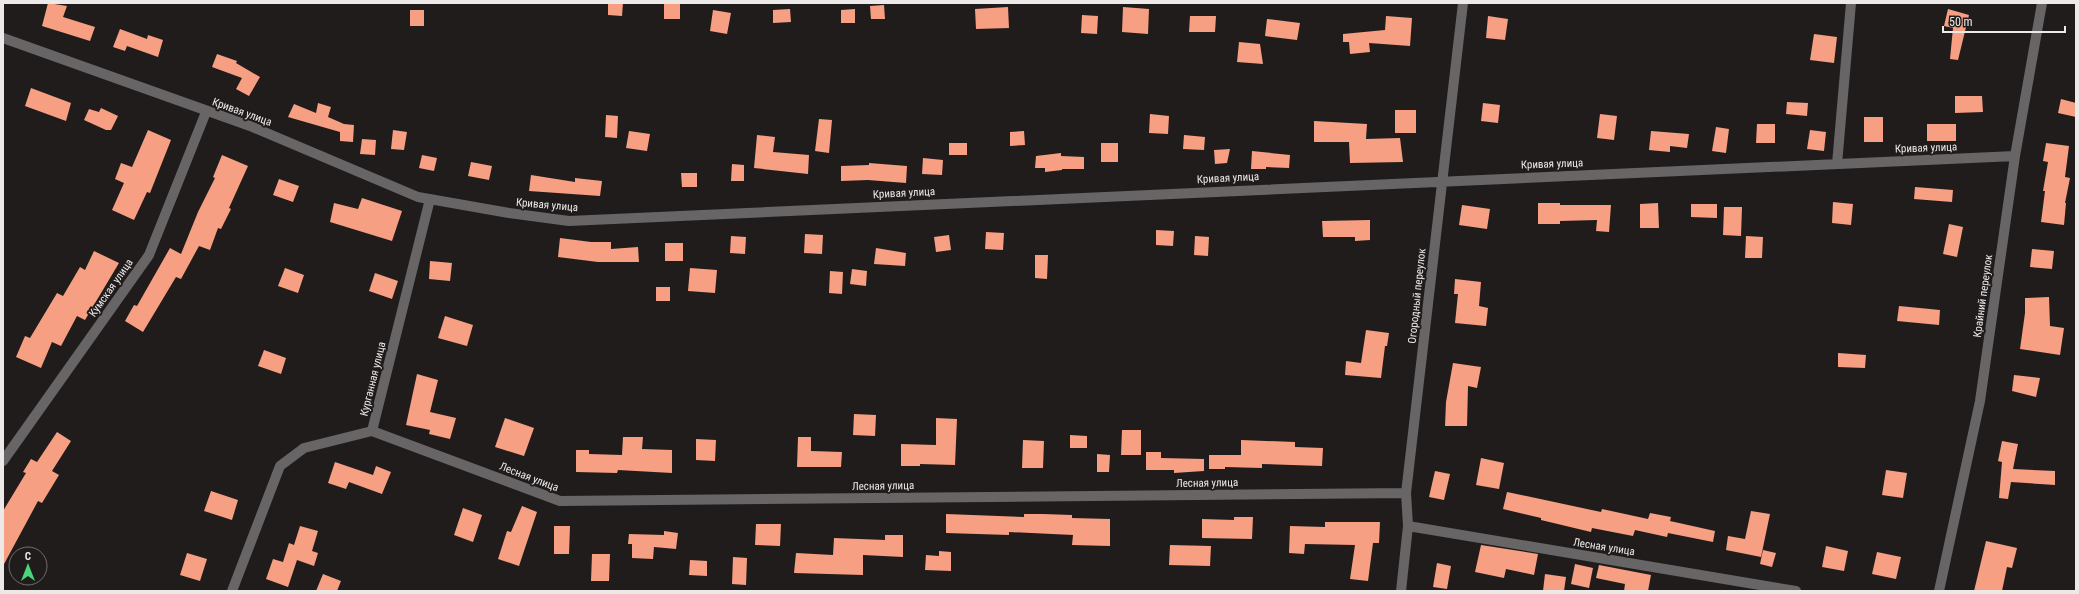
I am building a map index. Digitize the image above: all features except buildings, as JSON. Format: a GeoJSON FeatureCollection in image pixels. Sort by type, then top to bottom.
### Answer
{"type":"FeatureCollection","features":[{"type":"Feature","properties":{"kind":"street","name":"Огородный переулок"},"geometry":{"type":"LineString","coordinates":[[1401,591],[1408,526],[1406,493],[1463,3]]}},
{"type":"Feature","properties":{"kind":"street"},"geometry":{"type":"LineString","coordinates":[[1837,164],[1851,3]]}},
{"type":"Feature","properties":{"kind":"street","name":"Крайний переулок"},"geometry":{"type":"LineString","coordinates":[[1939,591],[1980,401],[2015,156],[2042,3]]}},
{"type":"Feature","properties":{"kind":"street","name":"Кривая улица"},"geometry":{"type":"LineString","coordinates":[[3,38],[206,112],[250,126],[418,197],[509,213],[569,221],[1442,180],[2015,156]]}},
{"type":"Feature","properties":{"kind":"street","name":"Кумская улица"},"geometry":{"type":"LineString","coordinates":[[3,461],[149,255],[206,112]]}},
{"type":"Feature","properties":{"kind":"street","name":"Курганная улица"},"geometry":{"type":"LineString","coordinates":[[232,591],[280,466],[304,448],[372,431],[430,199]]}},
{"type":"Feature","properties":{"kind":"street","name":"Лесная улица"},"geometry":{"type":"LineString","coordinates":[[372,431],[560,501],[1406,493]]}},
{"type":"Feature","properties":{"kind":"street","name":"Лесная улица"},"geometry":{"type":"LineString","coordinates":[[1408,526],[1796,591]]}}]}
